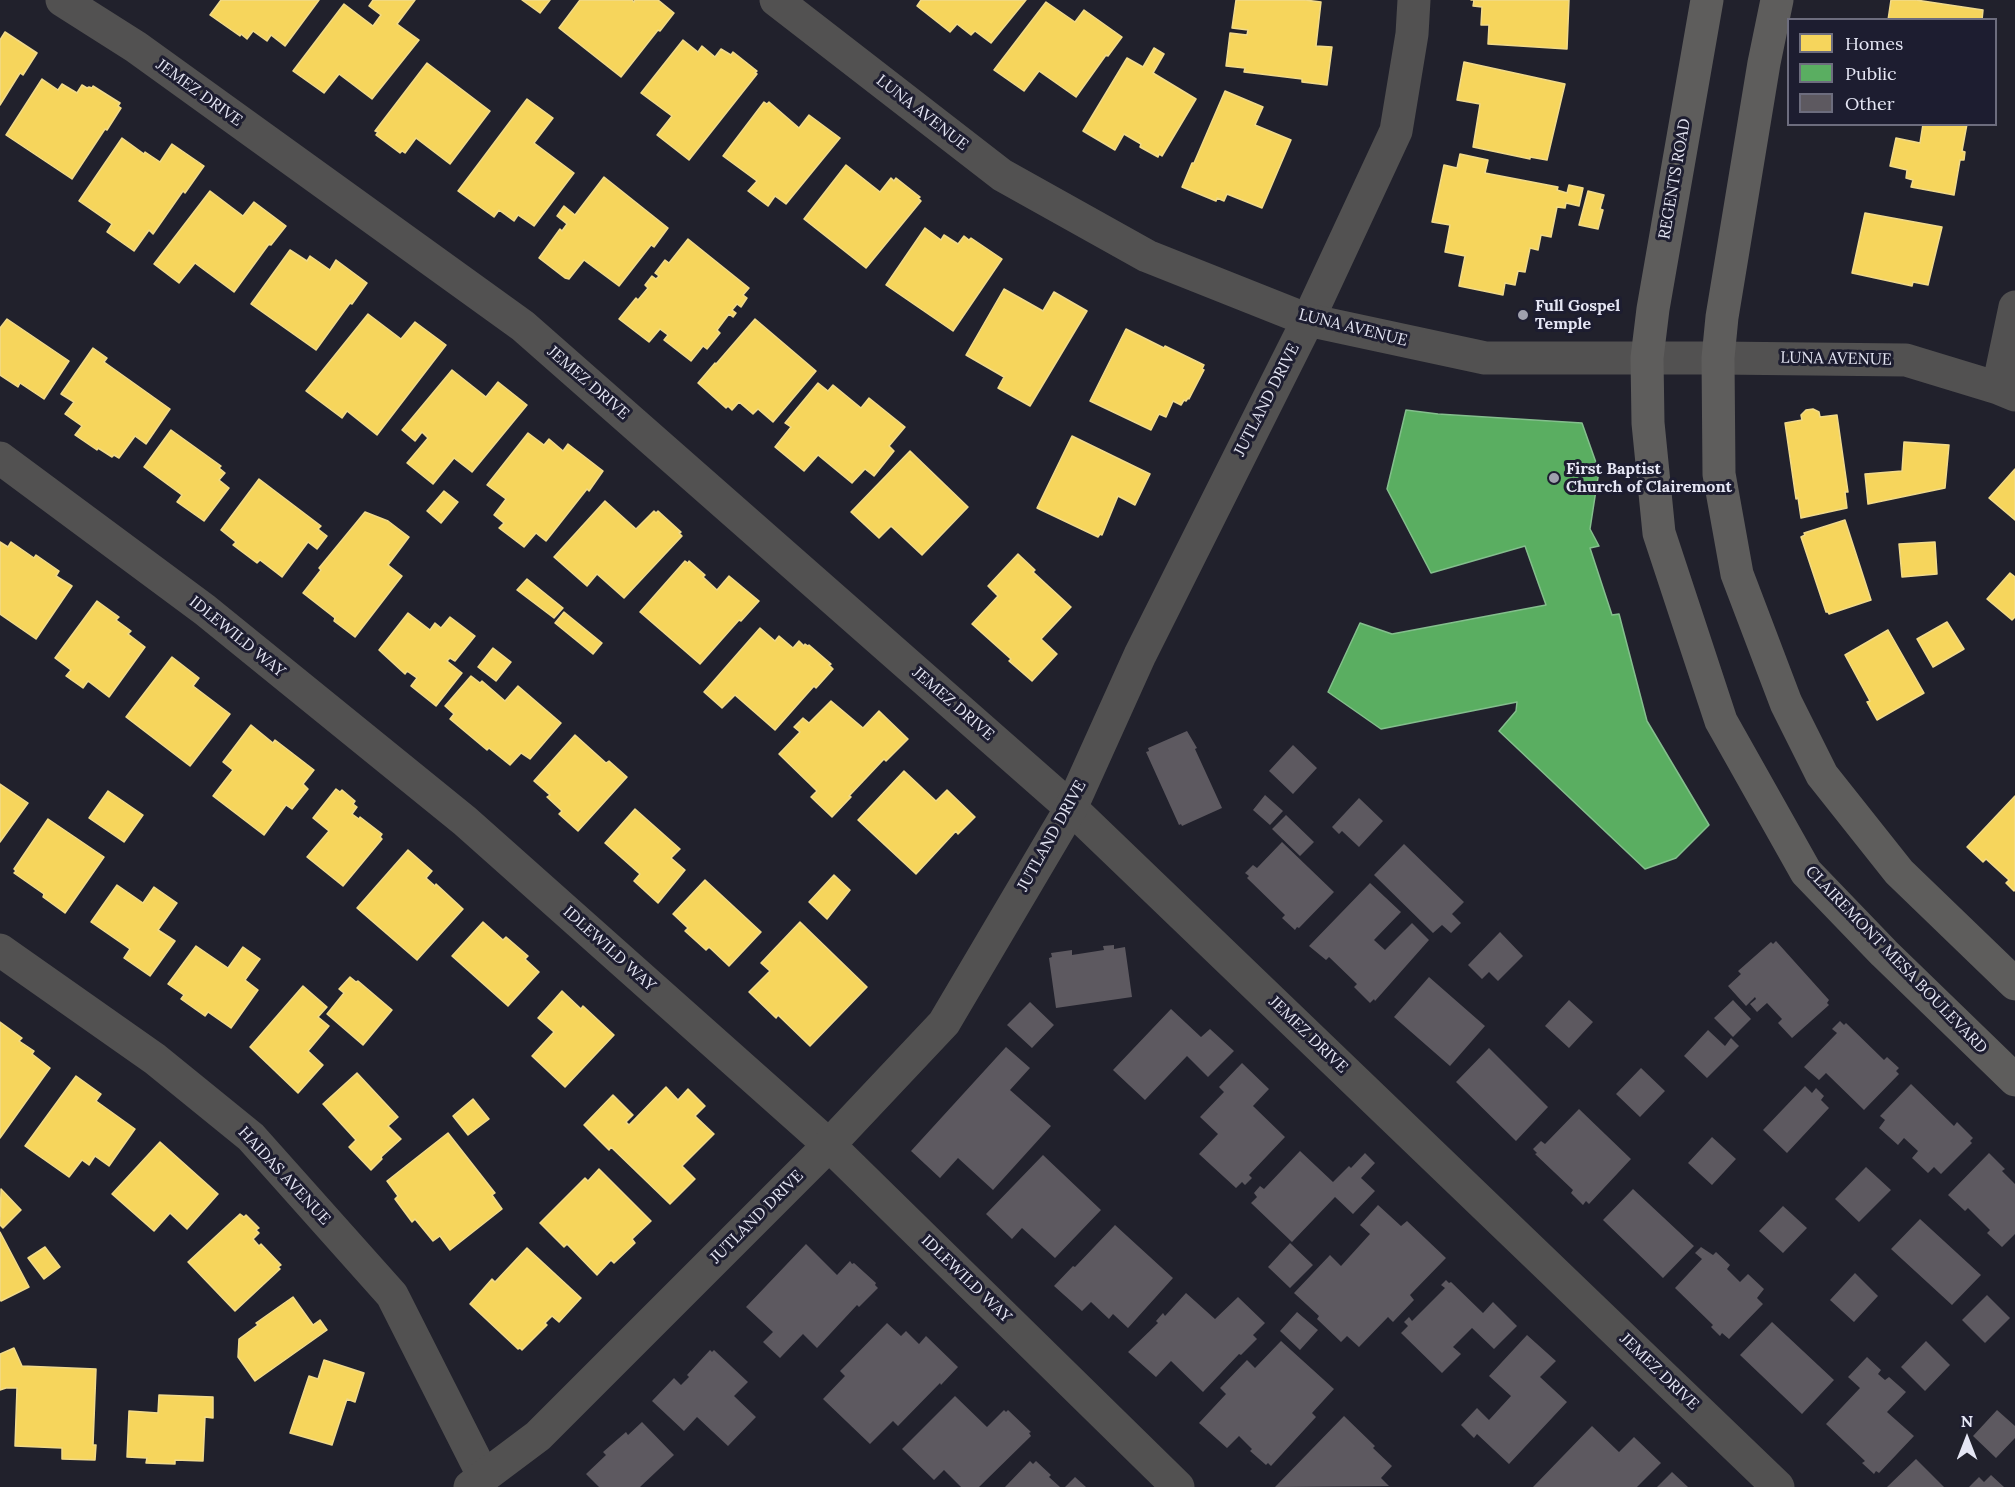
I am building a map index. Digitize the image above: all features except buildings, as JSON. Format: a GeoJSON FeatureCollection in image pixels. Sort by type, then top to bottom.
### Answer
{"type":"FeatureCollection","features":[{"type":"Feature","properties":{"kind":"main road","name":"REGENTS ROAD"},"geometry":{"type":"LineString","coordinates":[[1647,358],[1653,309],[1707,0]]}},
{"type":"Feature","properties":{"kind":"main road"},"geometry":{"type":"LineString","coordinates":[[1777,0],[1764,63],[1722,317],[1718,358],[1719,474],[1737,574],[1786,704],[1822,775],[1899,872],[2015,984]]}},
{"type":"Feature","properties":{"kind":"main road","name":"CLAIREMONT MESA BOULEVARD"},"geometry":{"type":"LineString","coordinates":[[1647,358],[1648,423],[1659,533],[1721,721],[1806,872],[1884,953],[2015,1080]]}},
{"type":"Feature","properties":{"kind":"street","name":"JEMEZ DRIVE"},"geometry":{"type":"LineString","coordinates":[[62,0],[136,47],[523,326],[1071,808],[1778,1487]]}},
{"type":"Feature","properties":{"kind":"street","name":"LUNA AVENUE"},"geometry":{"type":"LineString","coordinates":[[776,0],[1002,175],[1147,256],[1308,320],[1485,358],[1906,360],[2006,392]]}},
{"type":"Feature","properties":{"kind":"street","name":"JUTLAND DRIVE"},"geometry":{"type":"LineString","coordinates":[[477,1482],[538,1436],[829,1145],[944,1023],[1071,808],[1140,655],[1308,320],[1396,131],[1412,34],[1414,0]]}},
{"type":"Feature","properties":{"kind":"street"},"geometry":{"type":"LineString","coordinates":[[2006,392],[2015,307]]}},
{"type":"Feature","properties":{"kind":"street","name":"IDLEWILD WAY"},"geometry":{"type":"LineString","coordinates":[[0,458],[205,610],[465,821],[829,1145],[1178,1487]]}},
{"type":"Feature","properties":{"kind":"street","name":"HAIDAS AVENUE"},"geometry":{"type":"LineString","coordinates":[[0,950],[155,1059],[251,1137],[392,1295],[477,1482]]}},
{"type":"Feature","properties":{"kind":"place","name":"Full Gospel Temple"},"geometry":{"type":"Point","coordinates":[1523,315]}},
{"type":"Feature","properties":{"kind":"place","name":"First Baptist Church of Clairemont"},"geometry":{"type":"Point","coordinates":[1554,478]}}]}
